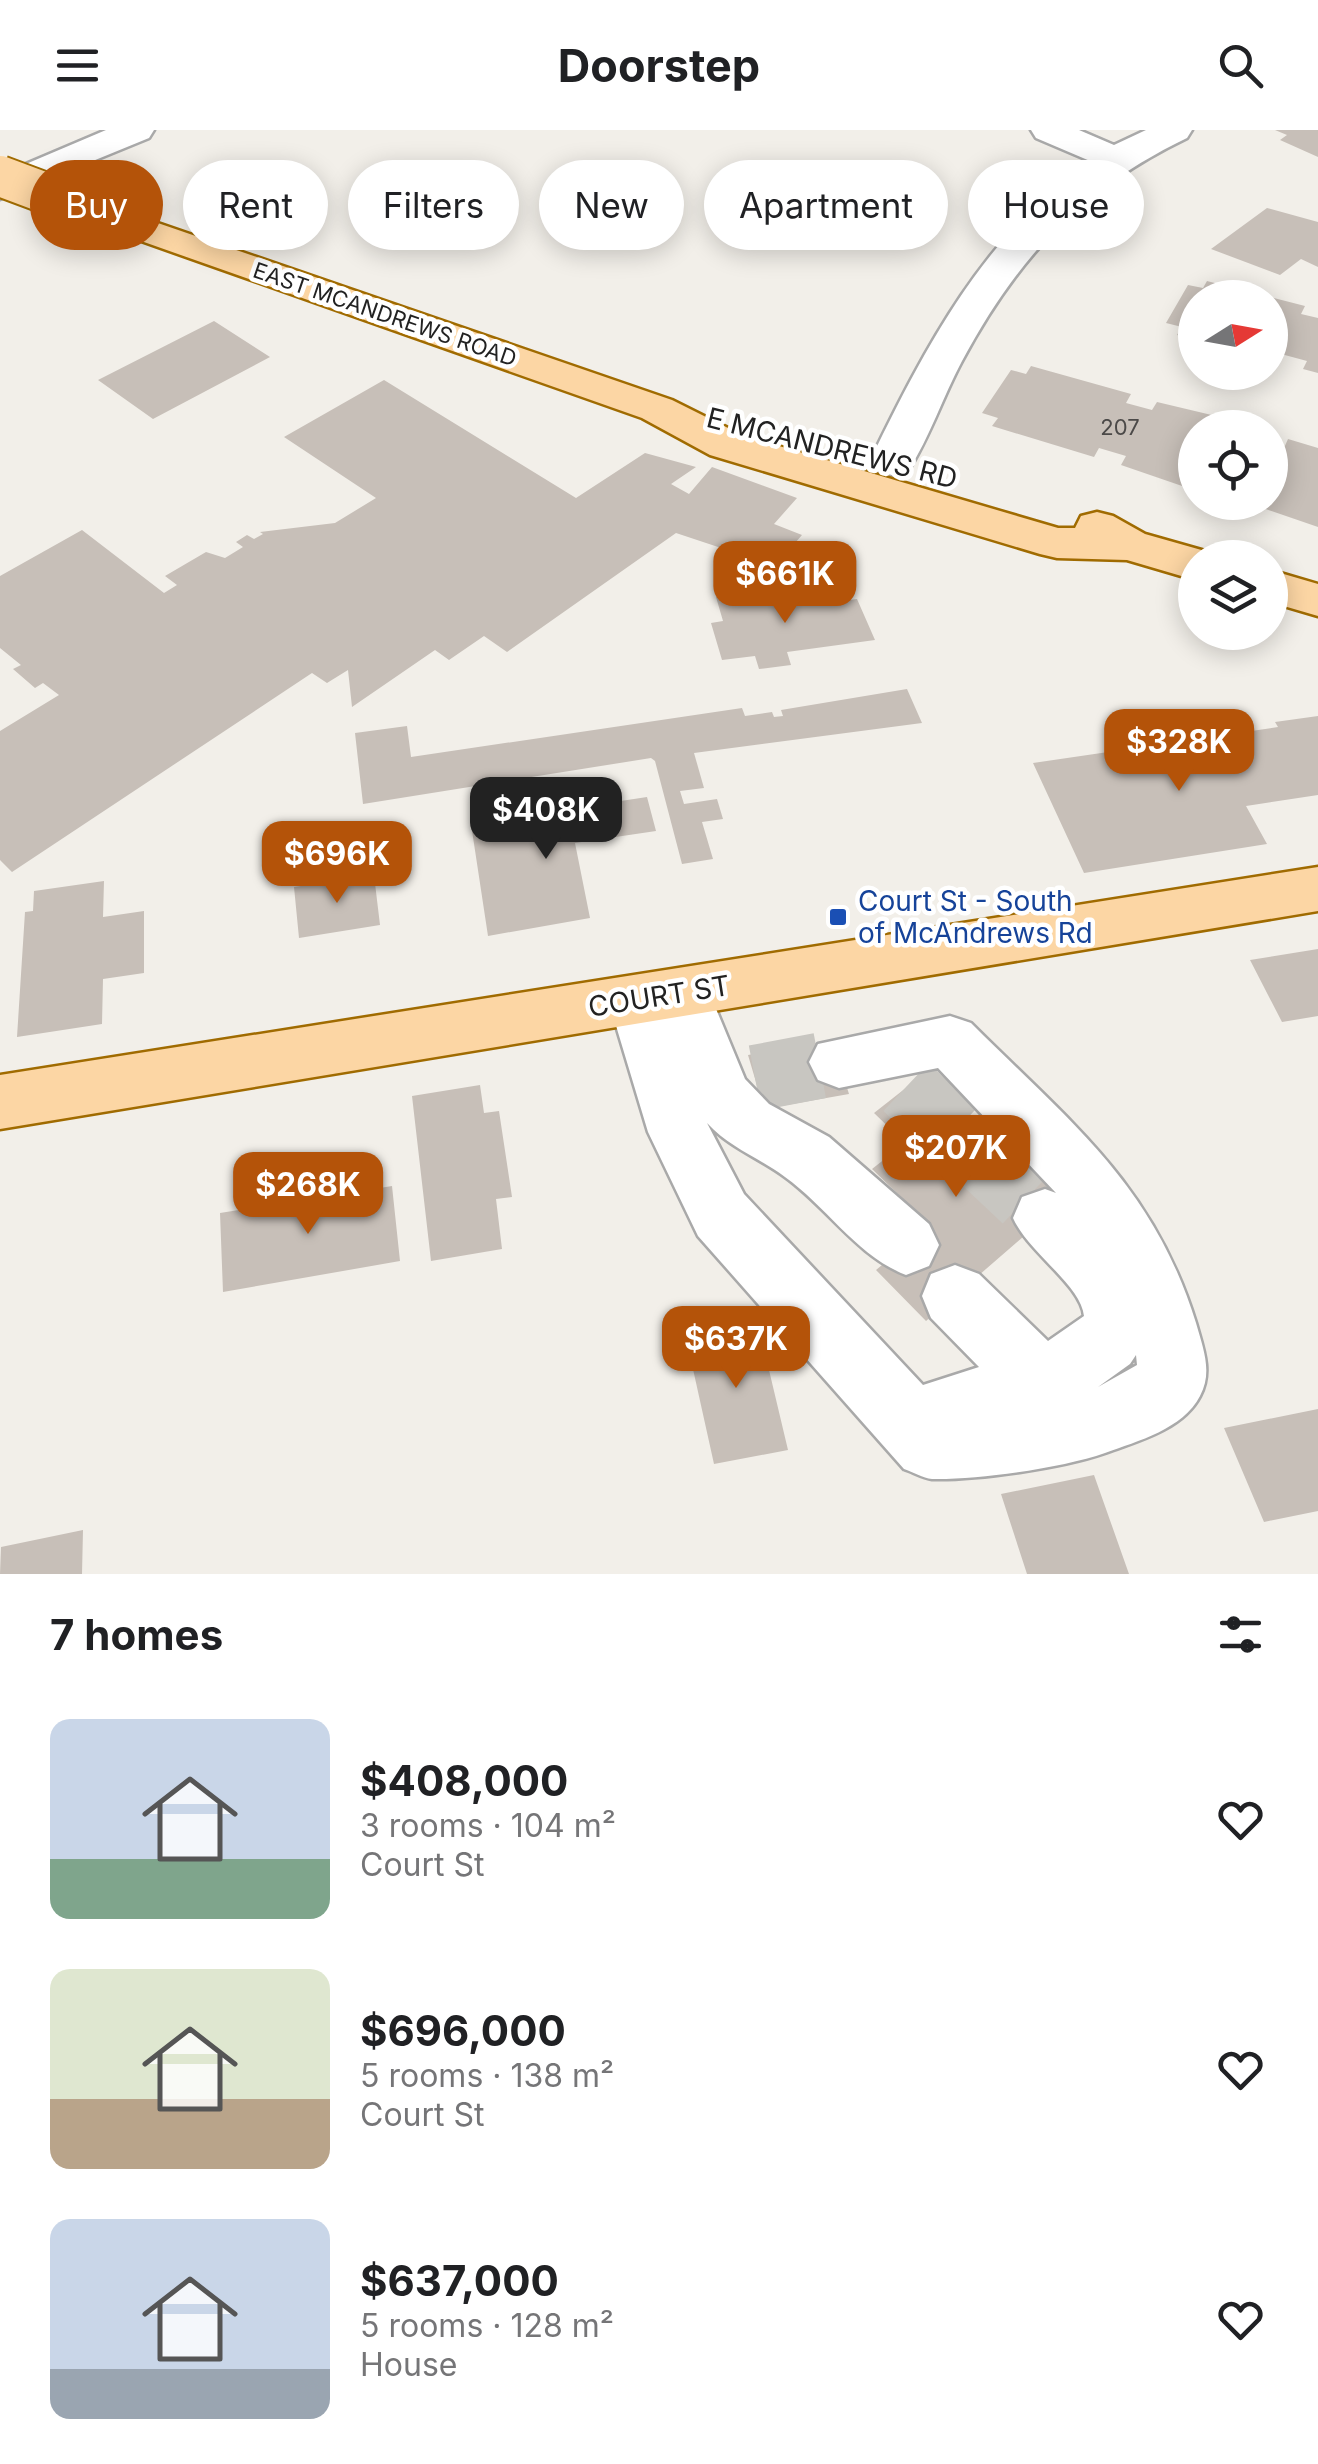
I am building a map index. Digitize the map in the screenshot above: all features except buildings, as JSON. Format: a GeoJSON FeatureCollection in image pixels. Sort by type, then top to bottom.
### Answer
{"type":"FeatureCollection","features":[{"type":"Feature","properties":{"kind":"main road","name":"EAST MCANDREWS ROAD"},"geometry":{"type":"LineString","coordinates":[[0,176],[657,409]]}},
{"type":"Feature","properties":{"kind":"main road","name":"E MCANDREWS RD"},"geometry":{"type":"LineString","coordinates":[[657,409],[738,418],[1067,508],[1128,545]]}},
{"type":"Feature","properties":{"kind":"main road","name":"E MCANDREWS RD"},"geometry":{"type":"LineString","coordinates":[[657,409],[726,445],[1057,544],[1128,545],[1178,559]]}},
{"type":"Feature","properties":{"kind":"main road"},"geometry":{"type":"LineString","coordinates":[[1288,591],[1318,600]]}},
{"type":"Feature","properties":{"kind":"main road","name":"COURT ST"},"geometry":{"type":"LineString","coordinates":[[0,1102],[1318,889]]}},
{"type":"Feature","properties":{"kind":"street"},"geometry":{"type":"LineString","coordinates":[[0,188],[136,130]]}},
{"type":"Feature","properties":{"kind":"street"},"geometry":{"type":"LineString","coordinates":[[1049,130],[1116,160],[1174,130]]}},
{"type":"Feature","properties":{"kind":"street"},"geometry":{"type":"LineString","coordinates":[[892,460],[936,364],[1013,250]]}},
{"type":"Feature","properties":{"kind":"street"},"geometry":{"type":"LineString","coordinates":[[659,996],[736,1081],[720,1094],[747,1123],[807,1157],[906,1245]]}},
{"type":"Feature","properties":{"kind":"street"},"geometry":{"type":"LineString","coordinates":[[659,996],[679,1132],[722,1215],[929,1444],[1096,1423],[1136,1409],[1164,1391],[1174,1376],[1167,1334],[1148,1282],[1074,1209],[950,1042],[873,1069]]}},
{"type":"Feature","properties":{"kind":"street"},"geometry":{"type":"LineString","coordinates":[[910,1424],[1040,1381],[1105,1346],[1117,1325],[1112,1284],[1085,1219],[1074,1209]]}},
{"type":"Feature","properties":{"kind":"street"},"geometry":{"type":"LineString","coordinates":[[955,1296],[1040,1381]]}},
{"type":"Feature","properties":{"kind":"tunnel"},"geometry":{"type":"LineString","coordinates":[[755,1078],[839,1062]]}},
{"type":"Feature","properties":{"kind":"tunnel"},"geometry":{"type":"LineString","coordinates":[[906,1087],[1045,1218]]}},
{"type":"Feature","properties":{"kind":"place","name":"Court St - South of McAndrews Rd"},"geometry":{"type":"Point","coordinates":[838,917]}}]}
